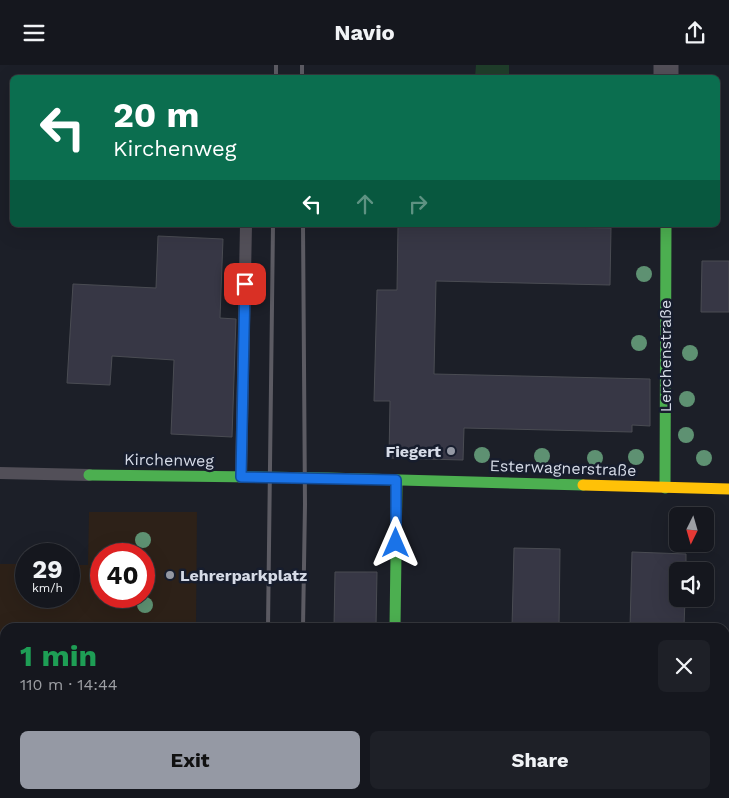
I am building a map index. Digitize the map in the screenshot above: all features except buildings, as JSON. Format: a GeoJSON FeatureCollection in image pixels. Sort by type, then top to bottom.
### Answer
{"type":"FeatureCollection","features":[{"type":"Feature","properties":{"kind":"street","name":"Lerchenstraße"},"geometry":{"type":"LineString","coordinates":[[665,487],[666,227]]}},
{"type":"Feature","properties":{"kind":"street","name":"Kirchenweg"},"geometry":{"type":"LineString","coordinates":[[89,475],[396,480]]}},
{"type":"Feature","properties":{"kind":"street","name":"Esterwagnerstraße"},"geometry":{"type":"LineString","coordinates":[[396,480],[729,489]]}},
{"type":"Feature","properties":{"kind":"street"},"geometry":{"type":"LineString","coordinates":[[395,623],[396,480]]}},
{"type":"Feature","properties":{"kind":"lane"},"geometry":{"type":"LineString","coordinates":[[241,477],[246,227]]}},
{"type":"Feature","properties":{"kind":"lane","name":"Kirchenweg"},"geometry":{"type":"LineString","coordinates":[[0,473],[89,475]]}},
{"type":"Feature","properties":{"kind":"shaded area","name":"Lehrerparkplatz"},"geometry":{"type":"Polygon","coordinates":[[[89,512],[197,512],[196,623],[0,623],[0,564],[15,564],[15,608],[80,608],[80,565],[88,565],[89,512]]]}},
{"type":"Feature","properties":{"kind":"green space"},"geometry":{"type":"Polygon","coordinates":[[[476,65],[509,65],[509,75],[475,75],[476,65]]]}},
{"type":"Feature","properties":{"kind":"railway"},"geometry":{"type":"LineString","coordinates":[[276,65],[276,75]]}},
{"type":"Feature","properties":{"kind":"railway"},"geometry":{"type":"LineString","coordinates":[[302,65],[302,75]]}},
{"type":"Feature","properties":{"kind":"railway"},"geometry":{"type":"LineString","coordinates":[[268,623],[273,227]]}},
{"type":"Feature","properties":{"kind":"railway"},"geometry":{"type":"LineString","coordinates":[[303,227],[305,504],[303,623]]}},
{"type":"Feature","properties":{"kind":"traffic: fast"},"geometry":{"type":"LineString","coordinates":[[665,488],[666,227]]}},
{"type":"Feature","properties":{"kind":"traffic: fast"},"geometry":{"type":"LineString","coordinates":[[89,475],[328,478],[583,485]]}},
{"type":"Feature","properties":{"kind":"traffic: fast"},"geometry":{"type":"LineString","coordinates":[[395,623],[397,480]]}},
{"type":"Feature","properties":{"kind":"traffic: slow"},"geometry":{"type":"LineString","coordinates":[[583,485],[729,489]]}},
{"type":"Feature","properties":{"kind":"place","name":"Fiegert"},"geometry":{"type":"Point","coordinates":[451,451]}},
{"type":"Feature","properties":{"kind":"place","name":"Lehrerparkplatz"},"geometry":{"type":"Point","coordinates":[170,575]}},
{"type":"Feature","properties":{"kind":"route"},"geometry":{"type":"LineString","coordinates":[[245,284],[241,477],[396,480],[396,543]]}}]}
